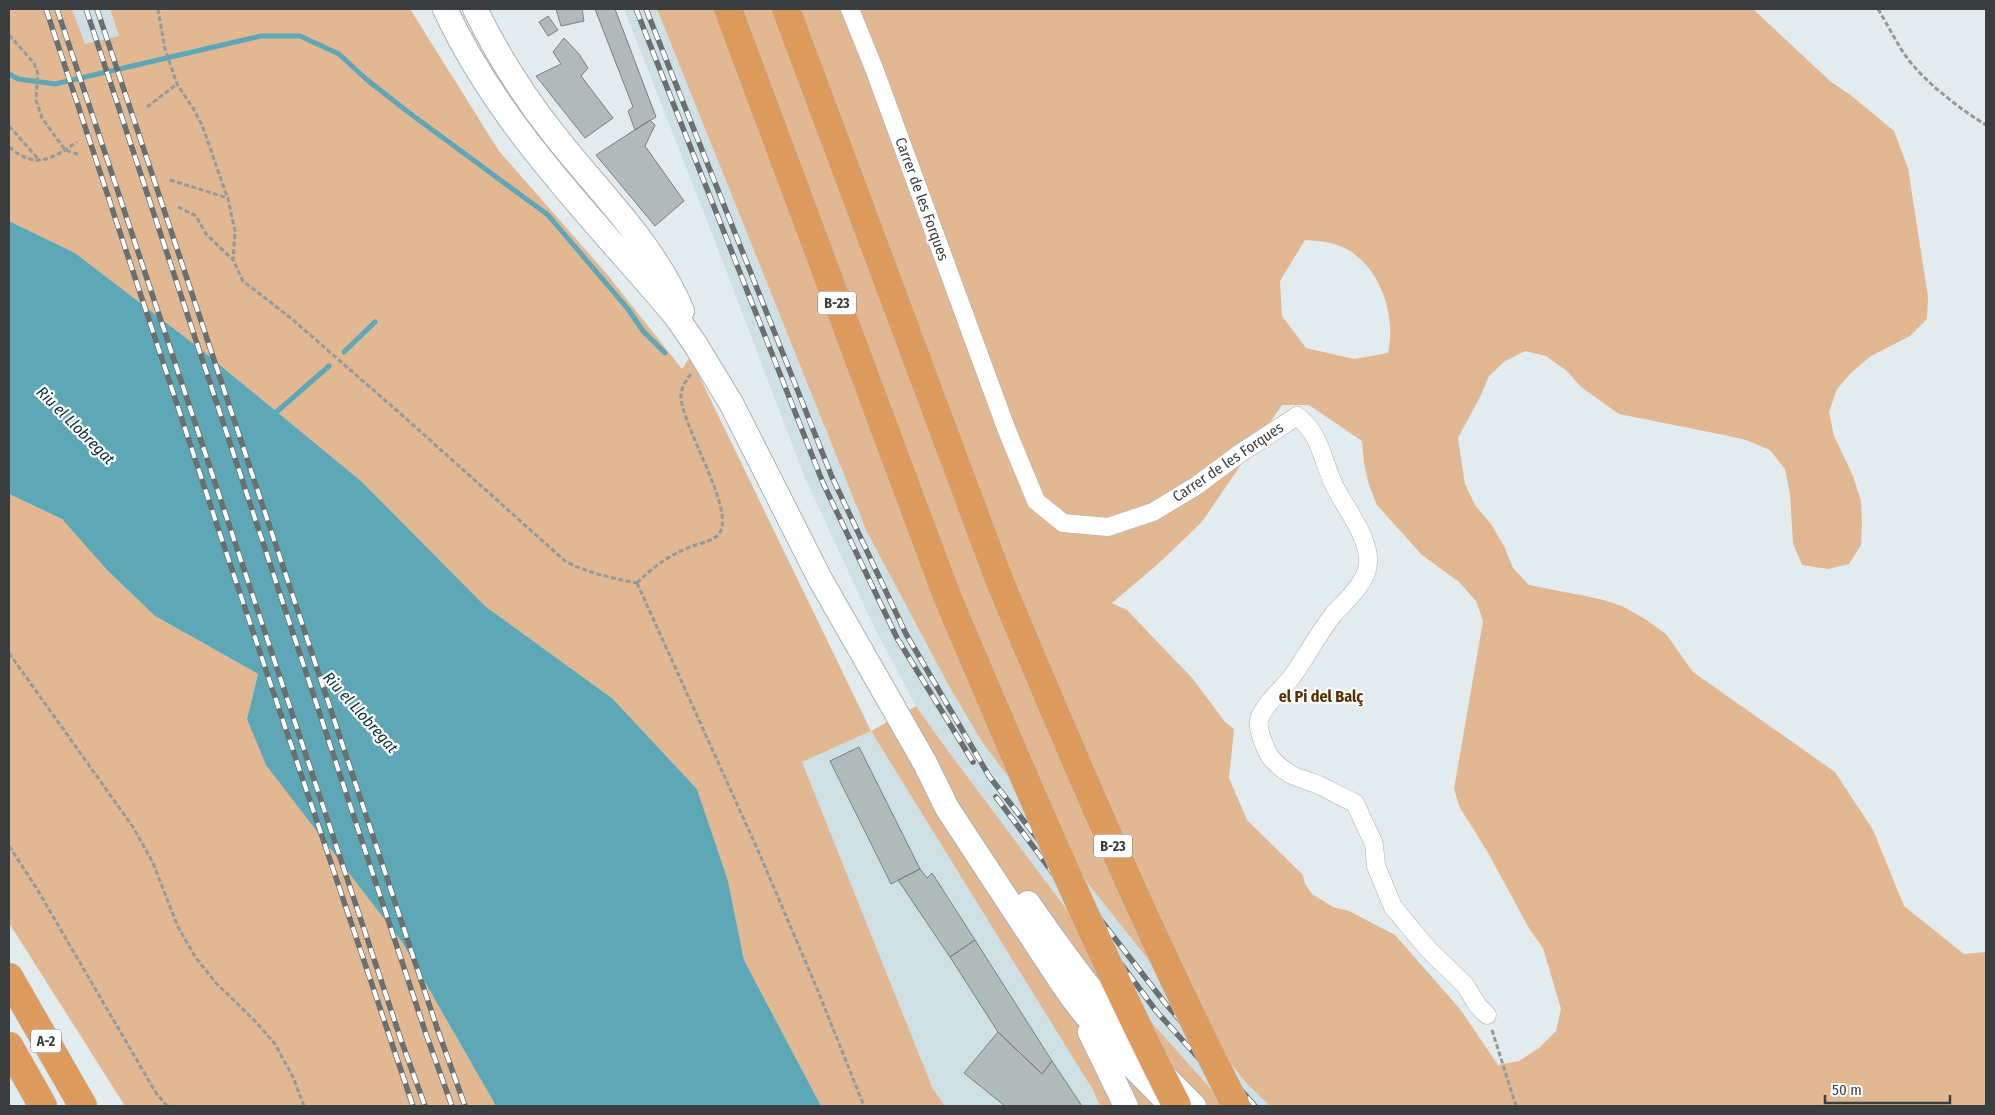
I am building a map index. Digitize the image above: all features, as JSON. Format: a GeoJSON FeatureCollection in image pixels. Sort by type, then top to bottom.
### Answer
{"type":"FeatureCollection","features":[{"type":"Feature","properties":{"kind":"highway","name":"B-23"},"geometry":{"type":"LineString","coordinates":[[728,9],[947,596],[1086,920],[1124,1002],[1177,1106]]}},
{"type":"Feature","properties":{"kind":"highway","name":"B-23"},"geometry":{"type":"LineString","coordinates":[[786,9],[1000,582],[1084,782],[1207,1048],[1236,1106]]}},
{"type":"Feature","properties":{"kind":"highway","name":"A-2"},"geometry":{"type":"LineString","coordinates":[[9,977],[83,1106]]}},
{"type":"Feature","properties":{"kind":"highway","name":"A-2"},"geometry":{"type":"LineString","coordinates":[[9,1046],[43,1106]]}},
{"type":"Feature","properties":{"kind":"main road"},"geometry":{"type":"LineString","coordinates":[[445,9],[472,60],[509,117],[550,170],[652,288],[701,353],[731,403],[820,579],[925,763],[947,808],[1078,1008],[1126,1106]]}},
{"type":"Feature","properties":{"kind":"main road"},"geometry":{"type":"LineString","coordinates":[[475,9],[492,43],[516,83],[555,136],[646,247],[667,278],[701,353]]}},
{"type":"Feature","properties":{"kind":"main road"},"geometry":{"type":"LineString","coordinates":[[925,763],[957,804],[1105,1008],[1158,1071],[1194,1106]]}},
{"type":"Feature","properties":{"kind":"main road"},"geometry":{"type":"LineString","coordinates":[[1078,1008],[1172,1106]]}},
{"type":"Feature","properties":{"kind":"street","name":"Carrer de les Forques"},"geometry":{"type":"LineString","coordinates":[[850,9],[875,71],[1006,428],[1036,501],[1063,523],[1108,528],[1153,512],[1196,486],[1239,454],[1297,416],[1308,424],[1316,437],[1336,489],[1356,524],[1368,551],[1367,571],[1312,643],[1291,678],[1272,699],[1259,721],[1262,739],[1272,759],[1290,774],[1321,786],[1338,797],[1355,804],[1374,844],[1376,866],[1393,908],[1428,949],[1465,985],[1478,1006],[1487,1015]]}},
{"type":"Feature","properties":{"kind":"path"},"geometry":{"type":"LineString","coordinates":[[158,9],[165,49],[177,84],[194,108],[202,125],[228,199],[235,231],[233,260],[243,281],[292,319],[404,416],[565,562],[606,577],[637,582]]}},
{"type":"Feature","properties":{"kind":"path"},"geometry":{"type":"LineString","coordinates":[[1878,9],[1906,57],[1936,88],[1965,112],[1986,125]]}},
{"type":"Feature","properties":{"kind":"path"},"geometry":{"type":"LineString","coordinates":[[9,35],[34,63],[38,74],[36,100],[42,118],[65,150],[80,155]]}},
{"type":"Feature","properties":{"kind":"path"},"geometry":{"type":"LineString","coordinates":[[147,106],[177,84]]}},
{"type":"Feature","properties":{"kind":"path"},"geometry":{"type":"LineString","coordinates":[[10,126],[40,161]]}},
{"type":"Feature","properties":{"kind":"path"},"geometry":{"type":"LineString","coordinates":[[9,148],[18,155],[40,161],[52,159],[77,142]]}},
{"type":"Feature","properties":{"kind":"path"},"geometry":{"type":"LineString","coordinates":[[170,180],[228,199]]}},
{"type":"Feature","properties":{"kind":"path"},"geometry":{"type":"LineString","coordinates":[[178,207],[196,216],[206,234],[233,260]]}},
{"type":"Feature","properties":{"kind":"path"},"geometry":{"type":"LineString","coordinates":[[637,582],[656,565],[684,549],[712,539],[720,534],[723,525],[722,509],[709,472],[688,426],[681,395],[683,385],[701,353]]}},
{"type":"Feature","properties":{"kind":"path"},"geometry":{"type":"LineString","coordinates":[[637,582],[760,855],[818,991],[864,1106]]}},
{"type":"Feature","properties":{"kind":"path"},"geometry":{"type":"LineString","coordinates":[[9,653],[133,827],[153,863],[178,926],[196,958],[216,982],[275,1044],[293,1077],[304,1106]]}},
{"type":"Feature","properties":{"kind":"path"},"geometry":{"type":"LineString","coordinates":[[9,846],[38,889],[156,1093],[167,1106]]}},
{"type":"Feature","properties":{"kind":"path"},"geometry":{"type":"LineString","coordinates":[[1487,1015],[1516,1106]]}},
{"type":"Feature","properties":{"kind":"shaded area"},"geometry":{"type":"Polygon","coordinates":[[[9,9],[72,9],[85,44],[119,36],[110,9],[410,9],[499,151],[606,273],[682,369],[690,357],[871,731],[802,762],[933,1089],[945,1106],[821,1106],[744,960],[728,881],[697,789],[613,699],[485,606],[361,481],[198,347],[75,253],[9,221],[9,9]]]}},
{"type":"Feature","properties":{"kind":"shaded area"},"geometry":{"type":"Polygon","coordinates":[[[72,9],[110,9],[119,36],[85,44],[72,9]]]}},
{"type":"Feature","properties":{"kind":"shaded area"},"geometry":{"type":"Polygon","coordinates":[[[624,9],[657,9],[867,532],[949,686],[982,742],[1089,885],[1247,1084],[1270,1106],[1226,1106],[1146,1016],[916,706],[875,629],[805,478],[624,9]]]}},
{"type":"Feature","properties":{"kind":"shaded area"},"geometry":{"type":"Polygon","coordinates":[[[657,9],[1753,9],[1830,81],[1853,97],[1894,131],[1908,168],[1928,297],[1927,319],[1910,336],[1871,356],[1852,372],[1837,389],[1829,412],[1834,436],[1853,476],[1861,501],[1861,545],[1849,564],[1828,569],[1802,565],[1793,543],[1790,494],[1785,469],[1770,450],[1746,440],[1619,414],[1581,387],[1567,371],[1546,356],[1525,351],[1505,361],[1489,376],[1458,438],[1465,484],[1475,505],[1491,524],[1504,546],[1513,568],[1529,585],[1600,599],[1622,606],[1645,619],[1666,634],[1693,672],[1835,772],[1873,830],[1904,906],[1964,954],[1986,952],[1986,1106],[1270,1106],[1247,1084],[1089,885],[982,742],[949,686],[867,532],[657,9]],[[1305,240],[1280,281],[1282,316],[1306,348],[1354,359],[1388,353],[1390,324],[1388,310],[1384,296],[1371,271],[1361,260],[1345,248],[1328,242],[1305,240]],[[1282,405],[1201,523],[1158,564],[1112,603],[1127,610],[1193,679],[1225,722],[1234,729],[1229,778],[1247,820],[1303,875],[1305,884],[1312,894],[1333,907],[1349,911],[1395,935],[1460,1009],[1498,1065],[1519,1061],[1539,1048],[1556,1031],[1561,1009],[1543,948],[1530,930],[1487,851],[1460,808],[1454,789],[1483,621],[1476,601],[1459,582],[1422,555],[1377,505],[1369,485],[1362,441],[1309,405],[1282,405]]]}},
{"type":"Feature","properties":{"kind":"shaded area"},"geometry":{"type":"Polygon","coordinates":[[[9,494],[62,519],[107,570],[155,616],[258,674],[247,719],[402,942],[496,1106],[125,1106],[9,923],[9,494]]]}},
{"type":"Feature","properties":{"kind":"shaded area"},"geometry":{"type":"Polygon","coordinates":[[[916,706],[1146,1016],[1226,1106],[1100,1106],[1093,1090],[871,731],[916,706]]]}},
{"type":"Feature","properties":{"kind":"shaded area"},"geometry":{"type":"Polygon","coordinates":[[[871,731],[1022,973],[1093,1090],[1100,1106],[945,1106],[933,1089],[802,762],[871,731]]]}},
{"type":"Feature","properties":{"kind":"water","name":"Riu el Llobregat"},"geometry":{"type":"Polygon","coordinates":[[[9,221],[75,253],[198,347],[361,481],[485,606],[613,699],[697,789],[728,881],[744,960],[821,1106],[496,1106],[402,942],[266,765],[247,719],[258,674],[155,616],[107,570],[62,519],[9,494],[9,221]]]}},
{"type":"Feature","properties":{"kind":"building"},"geometry":{"type":"Polygon","coordinates":[[[556,9],[582,9],[584,21],[561,26],[556,9]]]}},
{"type":"Feature","properties":{"kind":"building"},"geometry":{"type":"Polygon","coordinates":[[[595,9],[615,9],[656,117],[635,130],[628,111],[633,107],[595,9]]]}},
{"type":"Feature","properties":{"kind":"building"},"geometry":{"type":"Polygon","coordinates":[[[548,16],[558,30],[548,36],[539,22],[548,16]]]}},
{"type":"Feature","properties":{"kind":"building"},"geometry":{"type":"Polygon","coordinates":[[[564,38],[579,54],[588,68],[581,76],[613,118],[585,138],[536,76],[561,64],[553,52],[564,38]]]}},
{"type":"Feature","properties":{"kind":"building"},"geometry":{"type":"Polygon","coordinates":[[[650,120],[655,125],[645,146],[684,201],[655,226],[596,155],[650,120]]]}},
{"type":"Feature","properties":{"kind":"building"},"geometry":{"type":"Polygon","coordinates":[[[859,747],[920,869],[891,884],[830,761],[859,747]]]}},
{"type":"Feature","properties":{"kind":"building"},"geometry":{"type":"Polygon","coordinates":[[[920,869],[927,878],[932,873],[975,940],[950,957],[898,880],[920,869]]]}},
{"type":"Feature","properties":{"kind":"building"},"geometry":{"type":"Polygon","coordinates":[[[975,940],[1052,1061],[1042,1074],[998,1032],[950,957],[975,940]]]}},
{"type":"Feature","properties":{"kind":"building"},"geometry":{"type":"Polygon","coordinates":[[[998,1032],[1042,1074],[1052,1061],[1082,1106],[1005,1106],[964,1073],[998,1032]]]}},
{"type":"Feature","properties":{"kind":"waterway"},"geometry":{"type":"LineString","coordinates":[[9,74],[18,79],[55,84],[261,36],[300,36],[339,54],[366,79],[408,112],[548,215],[628,309],[643,331],[665,353]]}},
{"type":"Feature","properties":{"kind":"waterway"},"geometry":{"type":"LineString","coordinates":[[344,352],[375,322]]}},
{"type":"Feature","properties":{"kind":"waterway"},"geometry":{"type":"LineString","coordinates":[[273,415],[329,366]]}},
{"type":"Feature","properties":{"kind":"railway"},"geometry":{"type":"LineString","coordinates":[[46,9],[219,531],[413,1106]]}},
{"type":"Feature","properties":{"kind":"railway"},"geometry":{"type":"LineString","coordinates":[[57,9],[401,1040],[425,1106]]}},
{"type":"Feature","properties":{"kind":"railway"},"geometry":{"type":"LineString","coordinates":[[86,9],[426,1034],[452,1106]]}},
{"type":"Feature","properties":{"kind":"railway"},"geometry":{"type":"LineString","coordinates":[[97,9],[437,1028],[465,1106]]}},
{"type":"Feature","properties":{"kind":"railway"},"geometry":{"type":"LineString","coordinates":[[636,9],[823,483],[897,638],[973,762]]}},
{"type":"Feature","properties":{"kind":"railway"},"geometry":{"type":"LineString","coordinates":[[646,9],[832,477],[906,634],[989,776],[1165,1003],[1255,1106]]}},
{"type":"Feature","properties":{"kind":"railway"},"geometry":{"type":"LineString","coordinates":[[996,797],[1157,1012],[1242,1106]]}},
{"type":"Feature","properties":{"kind":"district","name":"el Pi del Balç"},"geometry":{"type":"Point","coordinates":[1321,696]}}]}
